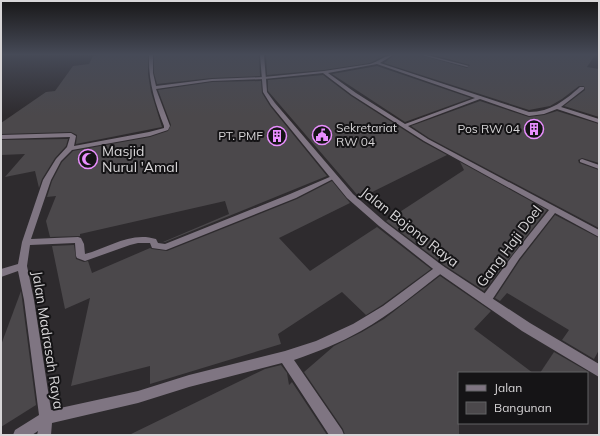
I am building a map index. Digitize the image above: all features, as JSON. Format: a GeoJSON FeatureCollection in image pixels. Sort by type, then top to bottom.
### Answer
{"type":"FeatureCollection","features":[{"type":"Feature","properties":{"kind":"street"},"geometry":{"type":"LineString","coordinates":[[70,148],[150,134],[166,129],[157,101],[152,75]]}},
{"type":"Feature","properties":{"kind":"street"},"geometry":{"type":"LineString","coordinates":[[154,88],[212,80],[291,75]]}},
{"type":"Feature","properties":{"kind":"street"},"geometry":{"type":"LineString","coordinates":[[329,75],[354,94],[426,140],[599,234]]}},
{"type":"Feature","properties":{"kind":"street"},"geometry":{"type":"LineString","coordinates":[[415,75],[529,114],[536,115],[559,108],[582,88]]}},
{"type":"Feature","properties":{"kind":"street","name":"Jalan Bojong Raya"},"geometry":{"type":"LineString","coordinates":[[264,78],[265,92],[274,104],[350,196],[382,224],[440,269],[526,327],[599,371]]}},
{"type":"Feature","properties":{"kind":"street"},"geometry":{"type":"LineString","coordinates":[[404,126],[481,97]]}},
{"type":"Feature","properties":{"kind":"street"},"geometry":{"type":"LineString","coordinates":[[559,108],[599,121]]}},
{"type":"Feature","properties":{"kind":"street"},"geometry":{"type":"LineString","coordinates":[[1,137],[71,135],[73,136],[73,140],[70,148]]}},
{"type":"Feature","properties":{"kind":"street","name":"Jalan Madrasah Raya"},"geometry":{"type":"LineString","coordinates":[[44,435],[46,418],[29,300],[22,266],[26,242],[47,180],[58,160],[70,148]]}},
{"type":"Feature","properties":{"kind":"street"},"geometry":{"type":"LineString","coordinates":[[582,161],[599,167]]}},
{"type":"Feature","properties":{"kind":"street"},"geometry":{"type":"LineString","coordinates":[[26,242],[78,240],[80,244],[80,256],[85,258],[115,246],[141,240],[150,240],[153,241],[155,246],[166,247],[293,196],[334,177]]}},
{"type":"Feature","properties":{"kind":"street","name":"Gang Haji Doel"},"geometry":{"type":"LineString","coordinates":[[486,300],[516,257],[554,209]]}},
{"type":"Feature","properties":{"kind":"street"},"geometry":{"type":"LineString","coordinates":[[1,273],[22,266]]}},
{"type":"Feature","properties":{"kind":"street"},"geometry":{"type":"LineString","coordinates":[[20,435],[46,418],[138,397],[190,381],[285,358],[318,346],[357,328],[387,309],[440,269]]}},
{"type":"Feature","properties":{"kind":"street"},"geometry":{"type":"LineString","coordinates":[[285,358],[337,435]]}},
{"type":"Feature","properties":{"kind":"building"},"geometry":{"type":"Polygon","coordinates":[[[66,75],[148,75],[151,92],[162,127],[76,144],[77,135],[71,132],[1,134],[1,123],[46,92],[55,91],[66,75]]]}},
{"type":"Feature","properties":{"kind":"building"},"geometry":{"type":"Polygon","coordinates":[[[155,75],[260,75],[212,78],[157,84],[155,75]]]}},
{"type":"Feature","properties":{"kind":"building"},"geometry":{"type":"Polygon","coordinates":[[[323,75],[351,96],[423,142],[447,155],[360,198],[268,91],[268,80],[323,75]]]}},
{"type":"Feature","properties":{"kind":"building"},"geometry":{"type":"Polygon","coordinates":[[[334,75],[404,75],[471,98],[405,122],[334,75]]]}},
{"type":"Feature","properties":{"kind":"building"},"geometry":{"type":"Polygon","coordinates":[[[422,75],[599,75],[599,117],[564,106],[585,90],[584,86],[579,86],[550,106],[529,110],[422,75]]]}},
{"type":"Feature","properties":{"kind":"building"},"geometry":{"type":"Polygon","coordinates":[[[261,81],[262,93],[270,106],[327,176],[165,242],[163,242],[229,214],[225,201],[80,234],[80,236],[50,237],[46,221],[56,196],[47,197],[52,181],[62,162],[73,151],[150,137],[168,131],[171,125],[158,90],[212,82],[261,81]]]}},
{"type":"Feature","properties":{"kind":"building"},"geometry":{"type":"Polygon","coordinates":[[[480,101],[529,117],[557,111],[599,124],[599,163],[582,158],[578,160],[579,163],[599,170],[599,228],[429,138],[411,126],[480,101]]]}},
{"type":"Feature","properties":{"kind":"building"},"geometry":{"type":"Polygon","coordinates":[[[68,139],[66,146],[55,158],[42,179],[39,188],[35,171],[5,177],[25,154],[1,155],[1,140],[68,139]]]}},
{"type":"Feature","properties":{"kind":"building"},"geometry":{"type":"Polygon","coordinates":[[[460,162],[547,210],[484,291],[444,265],[386,221],[464,170],[460,162]]]}},
{"type":"Feature","properties":{"kind":"building"},"geometry":{"type":"Polygon","coordinates":[[[332,181],[350,203],[279,238],[310,271],[377,227],[431,269],[366,315],[342,292],[278,334],[281,344],[150,384],[150,366],[71,386],[90,298],[65,309],[52,246],[74,245],[76,259],[84,262],[88,261],[92,273],[150,248],[167,251],[297,199],[332,181]]]}},
{"type":"Feature","properties":{"kind":"building"},"geometry":{"type":"Polygon","coordinates":[[[555,215],[599,238],[599,350],[594,359],[562,340],[569,330],[507,293],[500,301],[495,298],[520,260],[555,215]]]}},
{"type":"Feature","properties":{"kind":"building"},"geometry":{"type":"Polygon","coordinates":[[[440,276],[491,311],[474,329],[532,372],[458,372],[459,435],[345,435],[343,429],[304,372],[334,346],[384,319],[440,276]]]}},
{"type":"Feature","properties":{"kind":"building"},"geometry":{"type":"Polygon","coordinates":[[[21,291],[36,405],[1,427],[1,345],[21,291]]]}},
{"type":"Feature","properties":{"kind":"building"},"geometry":{"type":"Polygon","coordinates":[[[554,352],[587,371],[586,372],[541,372],[554,352]]]}},
{"type":"Feature","properties":{"kind":"building"},"geometry":{"type":"Polygon","coordinates":[[[281,365],[287,373],[289,385],[292,382],[327,435],[129,435],[265,369],[281,365]]]}},
{"type":"Feature","properties":{"kind":"place","name":"Pos RW 04"},"geometry":{"type":"Point","coordinates":[534,129]}},
{"type":"Feature","properties":{"kind":"place","name":"Sekretariat RW 04"},"geometry":{"type":"Point","coordinates":[322,135]}},
{"type":"Feature","properties":{"kind":"place","name":"PT. PMF"},"geometry":{"type":"Point","coordinates":[277,136]}},
{"type":"Feature","properties":{"kind":"place","name":"Masjid Nurul 'Amal"},"geometry":{"type":"Point","coordinates":[88,159]}}]}
